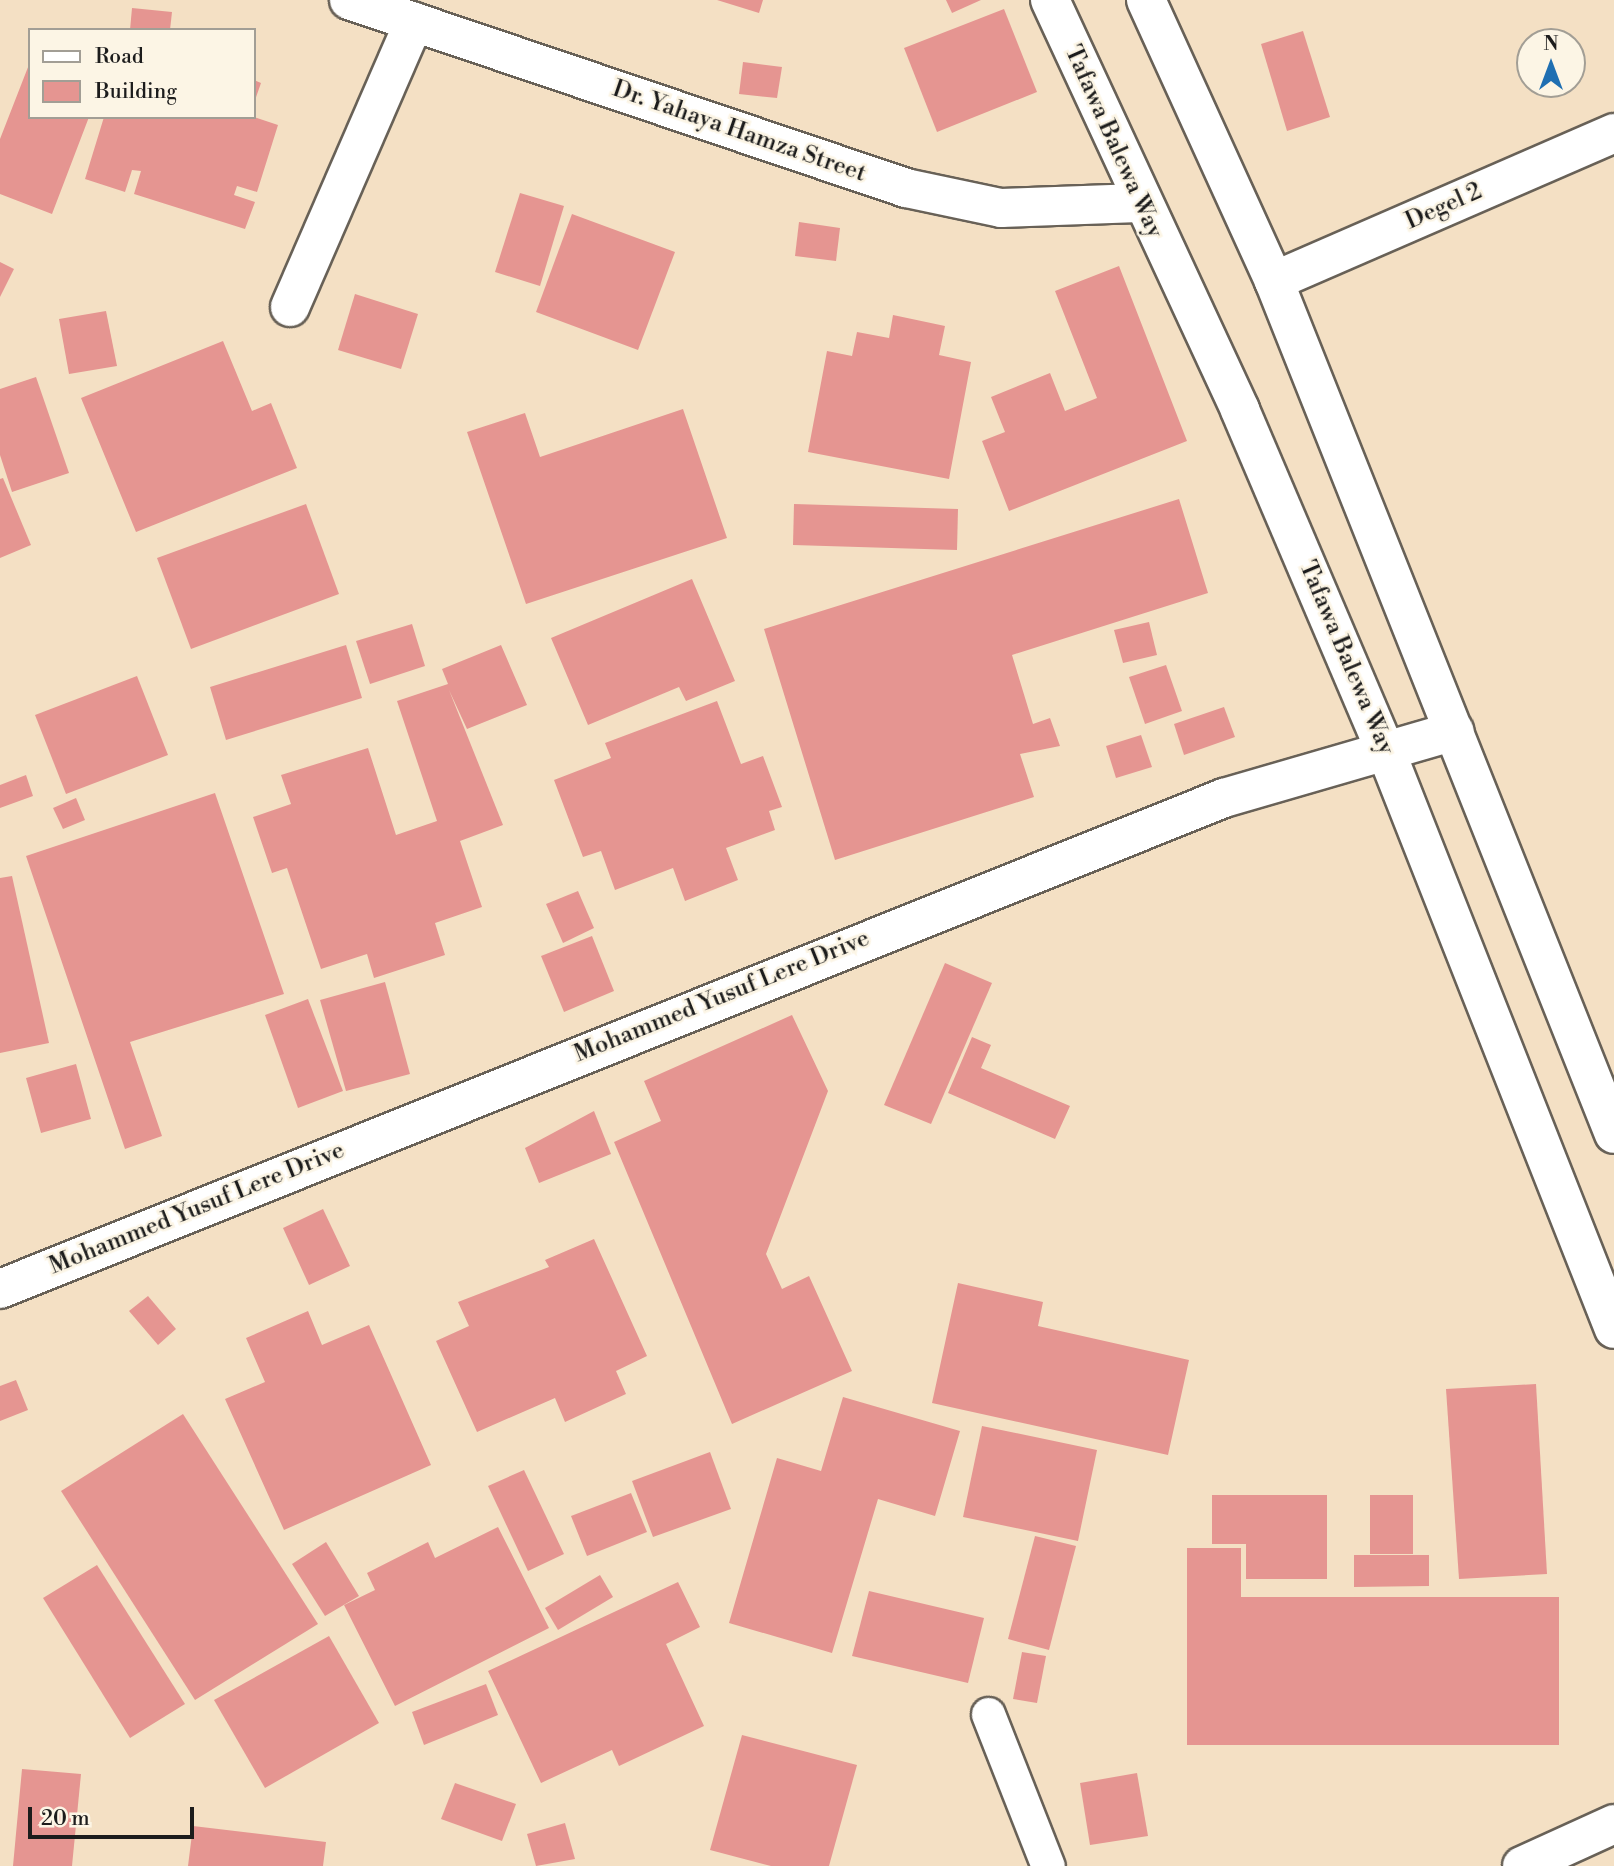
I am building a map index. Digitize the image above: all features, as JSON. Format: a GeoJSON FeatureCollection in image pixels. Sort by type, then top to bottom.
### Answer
{"type":"FeatureCollection","features":[{"type":"Feature","properties":{"kind":"street","name":"Dr. Yahaya Hamza Street"},"geometry":{"type":"LineString","coordinates":[[349,0],[906,188],[1001,208],[1139,203]]}},
{"type":"Feature","properties":{"kind":"street","name":"Tafawa Balewa Way"},"geometry":{"type":"LineString","coordinates":[[1050,0],[1139,203],[1240,410],[1387,754],[1614,1329]]}},
{"type":"Feature","properties":{"kind":"street"},"geometry":{"type":"LineString","coordinates":[[1146,0],[1274,281],[1614,1134]]}},
{"type":"Feature","properties":{"kind":"street"},"geometry":{"type":"LineString","coordinates":[[290,307],[414,22]]}},
{"type":"Feature","properties":{"kind":"street","name":"Degel 2"},"geometry":{"type":"LineString","coordinates":[[1274,281],[1614,133]]}},
{"type":"Feature","properties":{"kind":"street","name":"Mohammed Yusuf Lere Drive"},"geometry":{"type":"LineString","coordinates":[[0,1289],[1224,798],[1387,754],[1454,731]]}},
{"type":"Feature","properties":{"kind":"street"},"geometry":{"type":"LineString","coordinates":[[1522,1866],[1614,1824]]}},
{"type":"Feature","properties":{"kind":"lane"},"geometry":{"type":"LineString","coordinates":[[988,1714],[1048,1866]]}},
{"type":"Feature","properties":{"kind":"building"},"geometry":{"type":"Polygon","coordinates":[[[717,0],[763,0],[759,13],[717,0]]]}},
{"type":"Feature","properties":{"kind":"building"},"geometry":{"type":"Polygon","coordinates":[[[946,0],[981,0],[952,13],[946,0]]]}},
{"type":"Feature","properties":{"kind":"building"},"geometry":{"type":"Polygon","coordinates":[[[132,8],[172,12],[170,28],[130,28],[132,8]]]}},
{"type":"Feature","properties":{"kind":"building"},"geometry":{"type":"Polygon","coordinates":[[[1004,9],[1037,92],[937,132],[904,48],[1004,9]]]}},
{"type":"Feature","properties":{"kind":"building"},"geometry":{"type":"Polygon","coordinates":[[[1303,31],[1330,117],[1287,131],[1261,44],[1303,31]]]}},
{"type":"Feature","properties":{"kind":"building"},"geometry":{"type":"Polygon","coordinates":[[[743,62],[782,67],[777,98],[739,94],[743,62]]]}},
{"type":"Feature","properties":{"kind":"building"},"geometry":{"type":"Polygon","coordinates":[[[28,67],[28,119],[88,119],[52,214],[0,194],[0,139],[28,67]]]}},
{"type":"Feature","properties":{"kind":"building"},"geometry":{"type":"Polygon","coordinates":[[[256,81],[261,83],[256,97],[256,81]]]}},
{"type":"Feature","properties":{"kind":"building"},"geometry":{"type":"Polygon","coordinates":[[[256,118],[278,125],[257,192],[237,186],[234,195],[255,202],[245,229],[134,194],[141,171],[132,170],[125,192],[85,179],[103,119],[256,118]]]}},
{"type":"Feature","properties":{"kind":"building"},"geometry":{"type":"Polygon","coordinates":[[[520,193],[564,206],[540,286],[495,272],[520,193]]]}},
{"type":"Feature","properties":{"kind":"building"},"geometry":{"type":"Polygon","coordinates":[[[572,214],[675,252],[638,350],[536,312],[572,214]]]}},
{"type":"Feature","properties":{"kind":"building"},"geometry":{"type":"Polygon","coordinates":[[[799,222],[840,228],[836,261],[795,256],[799,222]]]}},
{"type":"Feature","properties":{"kind":"building"},"geometry":{"type":"Polygon","coordinates":[[[0,262],[14,269],[0,297],[0,262]]]}},
{"type":"Feature","properties":{"kind":"building"},"geometry":{"type":"Polygon","coordinates":[[[1119,266],[1187,441],[1009,511],[982,441],[1005,432],[991,397],[1050,373],[1065,411],[1097,398],[1055,291],[1119,266]]]}},
{"type":"Feature","properties":{"kind":"building"},"geometry":{"type":"Polygon","coordinates":[[[355,294],[418,314],[401,369],[338,350],[355,294]]]}},
{"type":"Feature","properties":{"kind":"building"},"geometry":{"type":"Polygon","coordinates":[[[106,311],[117,366],[69,374],[59,319],[106,311]]]}},
{"type":"Feature","properties":{"kind":"building"},"geometry":{"type":"Polygon","coordinates":[[[893,315],[945,326],[939,355],[971,362],[949,479],[808,452],[827,351],[852,356],[857,332],[889,338],[893,315]]]}},
{"type":"Feature","properties":{"kind":"building"},"geometry":{"type":"Polygon","coordinates":[[[223,341],[252,411],[271,403],[297,468],[136,532],[81,398],[223,341]]]}},
{"type":"Feature","properties":{"kind":"building"},"geometry":{"type":"Polygon","coordinates":[[[36,377],[69,473],[12,492],[0,455],[0,389],[36,377]]]}},
{"type":"Feature","properties":{"kind":"building"},"geometry":{"type":"Polygon","coordinates":[[[683,409],[727,538],[526,604],[467,432],[525,413],[540,457],[683,409]]]}},
{"type":"Feature","properties":{"kind":"building"},"geometry":{"type":"Polygon","coordinates":[[[3,478],[31,545],[0,558],[0,479],[3,478]]]}},
{"type":"Feature","properties":{"kind":"building"},"geometry":{"type":"Polygon","coordinates":[[[1179,499],[1208,593],[1012,655],[1033,724],[1050,718],[1060,746],[1020,754],[1034,797],[835,860],[764,629],[1179,499]]]}},
{"type":"Feature","properties":{"kind":"building"},"geometry":{"type":"Polygon","coordinates":[[[306,504],[339,594],[191,649],[157,558],[306,504]]]}},
{"type":"Feature","properties":{"kind":"building"},"geometry":{"type":"Polygon","coordinates":[[[794,504],[958,509],[957,550],[793,545],[794,504]]]}},
{"type":"Feature","properties":{"kind":"building"},"geometry":{"type":"Polygon","coordinates":[[[692,579],[735,681],[686,701],[679,687],[588,725],[551,638],[692,579]]]}},
{"type":"Feature","properties":{"kind":"building"},"geometry":{"type":"Polygon","coordinates":[[[1149,622],[1157,655],[1123,663],[1114,630],[1149,622]]]}},
{"type":"Feature","properties":{"kind":"building"},"geometry":{"type":"Polygon","coordinates":[[[412,624],[425,666],[370,684],[356,641],[412,624]]]}},
{"type":"Feature","properties":{"kind":"building"},"geometry":{"type":"Polygon","coordinates":[[[346,645],[362,698],[226,740],[210,687],[346,645]]]}},
{"type":"Feature","properties":{"kind":"building"},"geometry":{"type":"Polygon","coordinates":[[[501,645],[527,705],[467,729],[449,690],[503,825],[460,841],[482,907],[435,923],[445,955],[374,978],[367,954],[321,969],[287,868],[272,873],[253,817],[291,804],[281,775],[368,748],[396,835],[437,821],[397,701],[448,684],[442,669],[501,645]]]}},
{"type":"Feature","properties":{"kind":"building"},"geometry":{"type":"Polygon","coordinates":[[[1166,665],[1182,711],[1145,724],[1129,677],[1166,665]]]}},
{"type":"Feature","properties":{"kind":"building"},"geometry":{"type":"Polygon","coordinates":[[[137,676],[168,755],[66,794],[35,715],[137,676]]]}},
{"type":"Feature","properties":{"kind":"building"},"geometry":{"type":"Polygon","coordinates":[[[717,701],[741,764],[763,756],[782,807],[769,811],[775,830],[726,848],[738,880],[685,901],[673,868],[615,890],[601,851],[583,857],[554,780],[611,758],[605,743],[717,701]]]}},
{"type":"Feature","properties":{"kind":"building"},"geometry":{"type":"Polygon","coordinates":[[[1224,707],[1235,737],[1184,755],[1174,724],[1224,707]]]}},
{"type":"Feature","properties":{"kind":"building"},"geometry":{"type":"Polygon","coordinates":[[[1141,735],[1152,767],[1116,778],[1106,746],[1141,735]]]}},
{"type":"Feature","properties":{"kind":"building"},"geometry":{"type":"Polygon","coordinates":[[[26,775],[33,796],[0,808],[0,785],[26,775]]]}},
{"type":"Feature","properties":{"kind":"building"},"geometry":{"type":"Polygon","coordinates":[[[215,793],[284,994],[130,1042],[162,1136],[125,1149],[26,856],[215,793]]]}},
{"type":"Feature","properties":{"kind":"building"},"geometry":{"type":"Polygon","coordinates":[[[76,798],[85,820],[63,829],[53,808],[76,798]]]}},
{"type":"Feature","properties":{"kind":"building"},"geometry":{"type":"Polygon","coordinates":[[[12,876],[49,1043],[0,1053],[0,878],[12,876]]]}},
{"type":"Feature","properties":{"kind":"building"},"geometry":{"type":"Polygon","coordinates":[[[578,891],[594,928],[563,943],[546,904],[578,891]]]}},
{"type":"Feature","properties":{"kind":"building"},"geometry":{"type":"Polygon","coordinates":[[[592,936],[614,991],[564,1012],[541,956],[592,936]]]}},
{"type":"Feature","properties":{"kind":"building"},"geometry":{"type":"Polygon","coordinates":[[[945,963],[992,983],[931,1124],[884,1105],[945,963]]]}},
{"type":"Feature","properties":{"kind":"building"},"geometry":{"type":"Polygon","coordinates":[[[385,982],[410,1074],[346,1091],[320,1000],[385,982]]]}},
{"type":"Feature","properties":{"kind":"building"},"geometry":{"type":"Polygon","coordinates":[[[308,999],[343,1091],[298,1108],[265,1015],[308,999]]]}},
{"type":"Feature","properties":{"kind":"building"},"geometry":{"type":"Polygon","coordinates":[[[792,1015],[828,1091],[766,1254],[782,1289],[809,1276],[852,1371],[732,1424],[614,1142],[661,1121],[644,1081],[792,1015]]]}},
{"type":"Feature","properties":{"kind":"building"},"geometry":{"type":"Polygon","coordinates":[[[972,1037],[991,1045],[981,1068],[1070,1106],[1055,1139],[948,1093],[972,1037]]]}},
{"type":"Feature","properties":{"kind":"building"},"geometry":{"type":"Polygon","coordinates":[[[76,1064],[91,1119],[41,1133],[26,1078],[76,1064]]]}},
{"type":"Feature","properties":{"kind":"building"},"geometry":{"type":"Polygon","coordinates":[[[594,1111],[611,1154],[539,1183],[525,1148],[594,1111]]]}},
{"type":"Feature","properties":{"kind":"building"},"geometry":{"type":"Polygon","coordinates":[[[323,1209],[350,1266],[309,1285],[283,1228],[323,1209]]]}},
{"type":"Feature","properties":{"kind":"building"},"geometry":{"type":"Polygon","coordinates":[[[594,1239],[647,1356],[616,1371],[626,1394],[565,1422],[555,1398],[477,1432],[436,1341],[469,1326],[458,1302],[549,1267],[545,1260],[594,1239]]]}},
{"type":"Feature","properties":{"kind":"building"},"geometry":{"type":"Polygon","coordinates":[[[958,1283],[1043,1302],[1038,1326],[1189,1360],[1168,1455],[932,1403],[958,1283]]]}},
{"type":"Feature","properties":{"kind":"building"},"geometry":{"type":"Polygon","coordinates":[[[148,1296],[176,1329],[158,1345],[129,1311],[148,1296]]]}},
{"type":"Feature","properties":{"kind":"building"},"geometry":{"type":"Polygon","coordinates":[[[308,1311],[322,1345],[369,1325],[431,1465],[284,1530],[225,1399],[265,1382],[246,1338],[308,1311]]]}},
{"type":"Feature","properties":{"kind":"building"},"geometry":{"type":"Polygon","coordinates":[[[16,1380],[28,1410],[0,1421],[0,1386],[16,1380]]]}},
{"type":"Feature","properties":{"kind":"building"},"geometry":{"type":"Polygon","coordinates":[[[1536,1384],[1547,1574],[1459,1579],[1446,1389],[1536,1384]]]}},
{"type":"Feature","properties":{"kind":"building"},"geometry":{"type":"Polygon","coordinates":[[[843,1397],[960,1431],[935,1516],[878,1499],[832,1653],[729,1623],[777,1458],[821,1471],[843,1397]]]}},
{"type":"Feature","properties":{"kind":"building"},"geometry":{"type":"Polygon","coordinates":[[[183,1414],[318,1624],[195,1700],[61,1491],[183,1414]]]}},
{"type":"Feature","properties":{"kind":"building"},"geometry":{"type":"Polygon","coordinates":[[[982,1426],[1097,1450],[1078,1541],[963,1517],[982,1426]]]}},
{"type":"Feature","properties":{"kind":"building"},"geometry":{"type":"Polygon","coordinates":[[[710,1452],[731,1509],[653,1537],[632,1481],[710,1452]]]}},
{"type":"Feature","properties":{"kind":"building"},"geometry":{"type":"Polygon","coordinates":[[[524,1470],[564,1554],[528,1571],[488,1486],[524,1470]]]}},
{"type":"Feature","properties":{"kind":"building"},"geometry":{"type":"Polygon","coordinates":[[[631,1493],[647,1532],[587,1556],[571,1516],[631,1493]]]}},
{"type":"Feature","properties":{"kind":"building"},"geometry":{"type":"Polygon","coordinates":[[[1212,1495],[1327,1495],[1327,1579],[1246,1579],[1246,1544],[1212,1544],[1212,1495]]]}},
{"type":"Feature","properties":{"kind":"building"},"geometry":{"type":"Polygon","coordinates":[[[1370,1495],[1413,1495],[1413,1554],[1370,1554],[1370,1495]]]}},
{"type":"Feature","properties":{"kind":"building"},"geometry":{"type":"Polygon","coordinates":[[[498,1527],[549,1628],[395,1706],[344,1605],[375,1590],[367,1573],[428,1542],[435,1558],[498,1527]]]}},
{"type":"Feature","properties":{"kind":"building"},"geometry":{"type":"Polygon","coordinates":[[[1035,1536],[1076,1546],[1049,1650],[1008,1639],[1035,1536]]]}},
{"type":"Feature","properties":{"kind":"building"},"geometry":{"type":"Polygon","coordinates":[[[326,1542],[359,1596],[325,1616],[292,1564],[326,1542]]]}},
{"type":"Feature","properties":{"kind":"building"},"geometry":{"type":"Polygon","coordinates":[[[1187,1548],[1241,1548],[1241,1597],[1559,1597],[1559,1745],[1187,1745],[1187,1548]]]}},
{"type":"Feature","properties":{"kind":"building"},"geometry":{"type":"Polygon","coordinates":[[[1354,1555],[1429,1555],[1429,1586],[1354,1587],[1354,1555]]]}},
{"type":"Feature","properties":{"kind":"building"},"geometry":{"type":"Polygon","coordinates":[[[97,1565],[185,1704],[130,1738],[43,1598],[97,1565]]]}},
{"type":"Feature","properties":{"kind":"building"},"geometry":{"type":"Polygon","coordinates":[[[600,1575],[613,1597],[558,1630],[545,1608],[600,1575]]]}},
{"type":"Feature","properties":{"kind":"building"},"geometry":{"type":"Polygon","coordinates":[[[678,1582],[700,1627],[666,1644],[704,1726],[619,1766],[612,1750],[541,1783],[488,1671],[678,1582]]]}},
{"type":"Feature","properties":{"kind":"building"},"geometry":{"type":"Polygon","coordinates":[[[869,1591],[984,1618],[968,1683],[852,1656],[869,1591]]]}},
{"type":"Feature","properties":{"kind":"building"},"geometry":{"type":"Polygon","coordinates":[[[329,1636],[379,1723],[265,1788],[214,1700],[329,1636]]]}},
{"type":"Feature","properties":{"kind":"building"},"geometry":{"type":"Polygon","coordinates":[[[1022,1652],[1046,1656],[1037,1703],[1013,1699],[1022,1652]]]}},
{"type":"Feature","properties":{"kind":"building"},"geometry":{"type":"Polygon","coordinates":[[[486,1684],[498,1715],[424,1745],[412,1712],[486,1684]]]}},
{"type":"Feature","properties":{"kind":"building"},"geometry":{"type":"Polygon","coordinates":[[[742,1735],[857,1765],[829,1866],[771,1866],[710,1850],[742,1735]]]}},
{"type":"Feature","properties":{"kind":"building"},"geometry":{"type":"Polygon","coordinates":[[[22,1769],[81,1774],[72,1866],[13,1866],[22,1769]]]}},
{"type":"Feature","properties":{"kind":"building"},"geometry":{"type":"Polygon","coordinates":[[[1137,1773],[1148,1836],[1090,1845],[1080,1783],[1137,1773]]]}},
{"type":"Feature","properties":{"kind":"building"},"geometry":{"type":"Polygon","coordinates":[[[455,1783],[516,1804],[502,1841],[441,1819],[455,1783]]]}},
{"type":"Feature","properties":{"kind":"building"},"geometry":{"type":"Polygon","coordinates":[[[565,1823],[575,1859],[536,1866],[527,1834],[565,1823]]]}},
{"type":"Feature","properties":{"kind":"building"},"geometry":{"type":"Polygon","coordinates":[[[193,1826],[326,1842],[323,1866],[188,1866],[193,1826]]]}}]}
